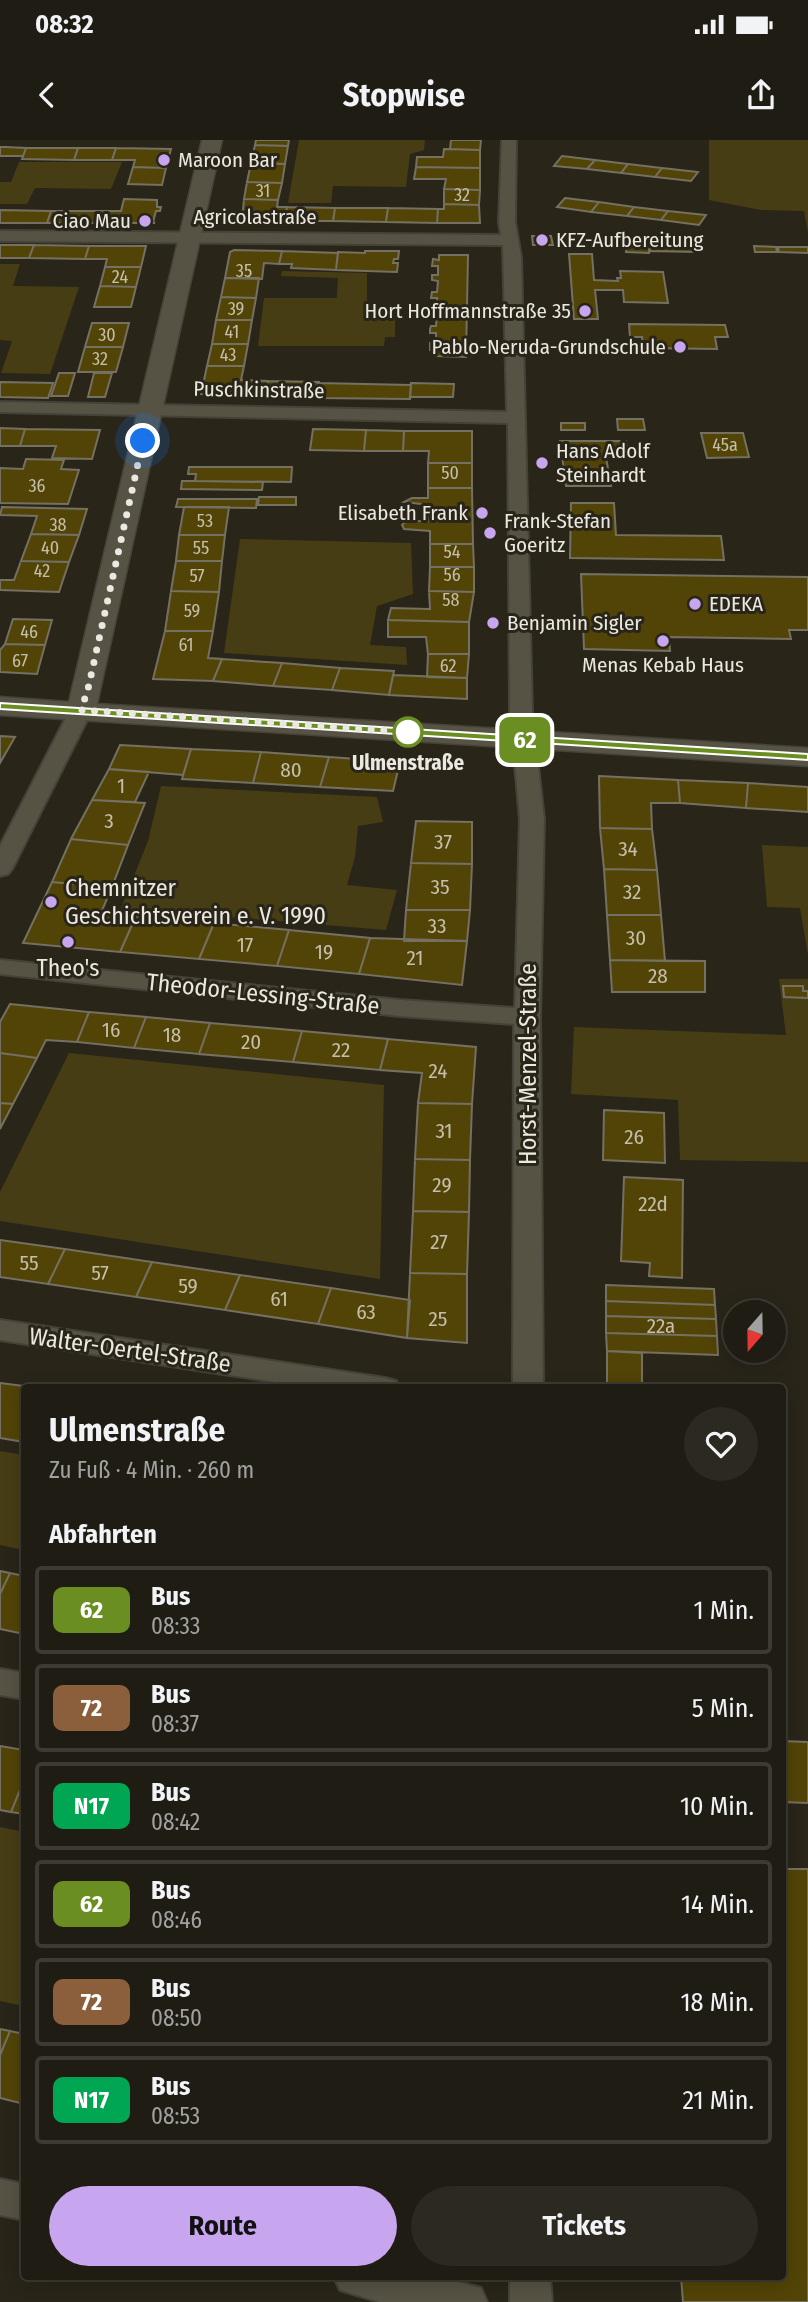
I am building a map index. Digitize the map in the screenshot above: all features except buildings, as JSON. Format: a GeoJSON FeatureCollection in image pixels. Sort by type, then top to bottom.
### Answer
{"type":"FeatureCollection","features":[{"type":"Feature","properties":{"kind":"street"},"geometry":{"type":"LineString","coordinates":[[0,869],[81,710],[88,689],[150,410],[193,238],[212,140]]}},
{"type":"Feature","properties":{"kind":"street","name":"Horst-Menzel-Straße"},"geometry":{"type":"LineString","coordinates":[[509,140],[507,222],[517,418],[521,712],[532,819],[527,1017],[528,1384]]}},
{"type":"Feature","properties":{"kind":"street","name":"Agricolastraße"},"geometry":{"type":"LineString","coordinates":[[0,236],[510,240]]}},
{"type":"Feature","properties":{"kind":"street","name":"Puschkinstraße"},"geometry":{"type":"LineString","coordinates":[[0,407],[517,418]]}},
{"type":"Feature","properties":{"kind":"street"},"geometry":{"type":"LineString","coordinates":[[0,706],[808,757]]}},
{"type":"Feature","properties":{"kind":"street","name":"Theodor-Lessing-Straße"},"geometry":{"type":"LineString","coordinates":[[0,967],[400,1009],[527,1017]]}},
{"type":"Feature","properties":{"kind":"street","name":"Walter-Oertel-Straße"},"geometry":{"type":"LineString","coordinates":[[0,1330],[358,1384]]}},
{"type":"Feature","properties":{"kind":"street"},"geometry":{"type":"LineString","coordinates":[[0,1682],[21,1686]]}},
{"type":"Feature","properties":{"kind":"street"},"geometry":{"type":"LineString","coordinates":[[0,2197],[21,2201]]}},
{"type":"Feature","properties":{"kind":"street"},"geometry":{"type":"LineString","coordinates":[[367,2280],[466,2302]]}},
{"type":"Feature","properties":{"kind":"street"},"geometry":{"type":"LineString","coordinates":[[530,2280],[531,2302]]}},
{"type":"Feature","properties":{"kind":"shaded area"},"geometry":{"type":"Polygon","coordinates":[[[299,140],[425,140],[424,150],[410,154],[406,187],[333,186],[331,203],[288,203],[299,140]]]}},
{"type":"Feature","properties":{"kind":"shaded area"},"geometry":{"type":"Polygon","coordinates":[[[709,140],[808,140],[808,232],[804,211],[761,210],[709,200],[709,140]]]}},
{"type":"Feature","properties":{"kind":"shaded area"},"geometry":{"type":"Polygon","coordinates":[[[19,162],[122,162],[111,189],[35,188],[27,204],[0,204],[0,182],[11,182],[19,162]]]}},
{"type":"Feature","properties":{"kind":"shaded area"},"geometry":{"type":"Polygon","coordinates":[[[0,264],[20,264],[13,286],[79,287],[50,374],[1,373],[12,341],[0,340],[0,264]]]}},
{"type":"Feature","properties":{"kind":"shaded area"},"geometry":{"type":"Polygon","coordinates":[[[282,271],[367,273],[367,305],[395,314],[395,337],[385,337],[384,346],[258,346],[264,298],[337,298],[338,278],[281,276],[282,271]]]}},
{"type":"Feature","properties":{"kind":"shaded area"},"geometry":{"type":"Polygon","coordinates":[[[240,539],[411,543],[413,594],[377,606],[370,645],[406,647],[407,665],[224,653],[240,539]]]}},
{"type":"Feature","properties":{"kind":"shaded area"},"geometry":{"type":"Polygon","coordinates":[[[161,786],[377,797],[383,822],[358,826],[355,857],[347,885],[397,890],[386,930],[121,908],[148,841],[161,786]]]}},
{"type":"Feature","properties":{"kind":"shaded area"},"geometry":{"type":"Polygon","coordinates":[[[762,845],[808,847],[808,955],[800,908],[767,907],[762,845]]]}},
{"type":"Feature","properties":{"kind":"shaded area"},"geometry":{"type":"Polygon","coordinates":[[[779,979],[808,979],[808,1162],[680,1160],[678,1100],[571,1094],[574,1027],[786,1035],[779,979]]]}},
{"type":"Feature","properties":{"kind":"shaded area"},"geometry":{"type":"Polygon","coordinates":[[[69,1053],[384,1085],[380,1279],[0,1221],[0,1192],[69,1053]]]}},
{"type":"Feature","properties":{"kind":"shaded area"},"geometry":{"type":"Polygon","coordinates":[[[0,1451],[21,1454],[21,1549],[0,1545],[0,1451]]]}},
{"type":"Feature","properties":{"kind":"shaded area"},"geometry":{"type":"Polygon","coordinates":[[[0,1827],[21,1831],[21,2005],[0,2001],[0,1827]]]}},
{"type":"Feature","properties":{"kind":"bus line","name":"62"},"geometry":{"type":"LineString","coordinates":[[0,706],[808,757]]}},
{"type":"Feature","properties":{"kind":"place","name":"Maroon Bar"},"geometry":{"type":"Point","coordinates":[164,160]}},
{"type":"Feature","properties":{"kind":"place","name":"Ciao Mau"},"geometry":{"type":"Point","coordinates":[145,221]}},
{"type":"Feature","properties":{"kind":"place","name":"KFZ-Aufbereitung"},"geometry":{"type":"Point","coordinates":[542,240]}},
{"type":"Feature","properties":{"kind":"place","name":"Hort Hoffmannstraße 35"},"geometry":{"type":"Point","coordinates":[585,311]}},
{"type":"Feature","properties":{"kind":"place","name":"Pablo-Neruda-Grundschule"},"geometry":{"type":"Point","coordinates":[680,347]}},
{"type":"Feature","properties":{"kind":"place","name":"Hans Adolf Steinhardt"},"geometry":{"type":"Point","coordinates":[542,463]}},
{"type":"Feature","properties":{"kind":"place","name":"Elisabeth Frank"},"geometry":{"type":"Point","coordinates":[482,513]}},
{"type":"Feature","properties":{"kind":"place","name":"Frank-Stefan Goeritz"},"geometry":{"type":"Point","coordinates":[490,533]}},
{"type":"Feature","properties":{"kind":"place","name":"EDEKA"},"geometry":{"type":"Point","coordinates":[695,604]}},
{"type":"Feature","properties":{"kind":"place","name":"Benjamin Sigler"},"geometry":{"type":"Point","coordinates":[493,623]}},
{"type":"Feature","properties":{"kind":"place","name":"Menas Kebab Haus"},"geometry":{"type":"Point","coordinates":[663,641]}},
{"type":"Feature","properties":{"kind":"place","name":"Ulmenstraße"},"geometry":{"type":"Point","coordinates":[408,732]}},
{"type":"Feature","properties":{"kind":"place","name":"Chemnitzer Geschichtsverein e. V. 1990"},"geometry":{"type":"Point","coordinates":[51,902]}},
{"type":"Feature","properties":{"kind":"place","name":"Theo's"},"geometry":{"type":"Point","coordinates":[68,942]}},
{"type":"Feature","properties":{"kind":"route"},"geometry":{"type":"LineString","coordinates":[[143,441],[88,689],[81,710],[408,732]]}}]}
